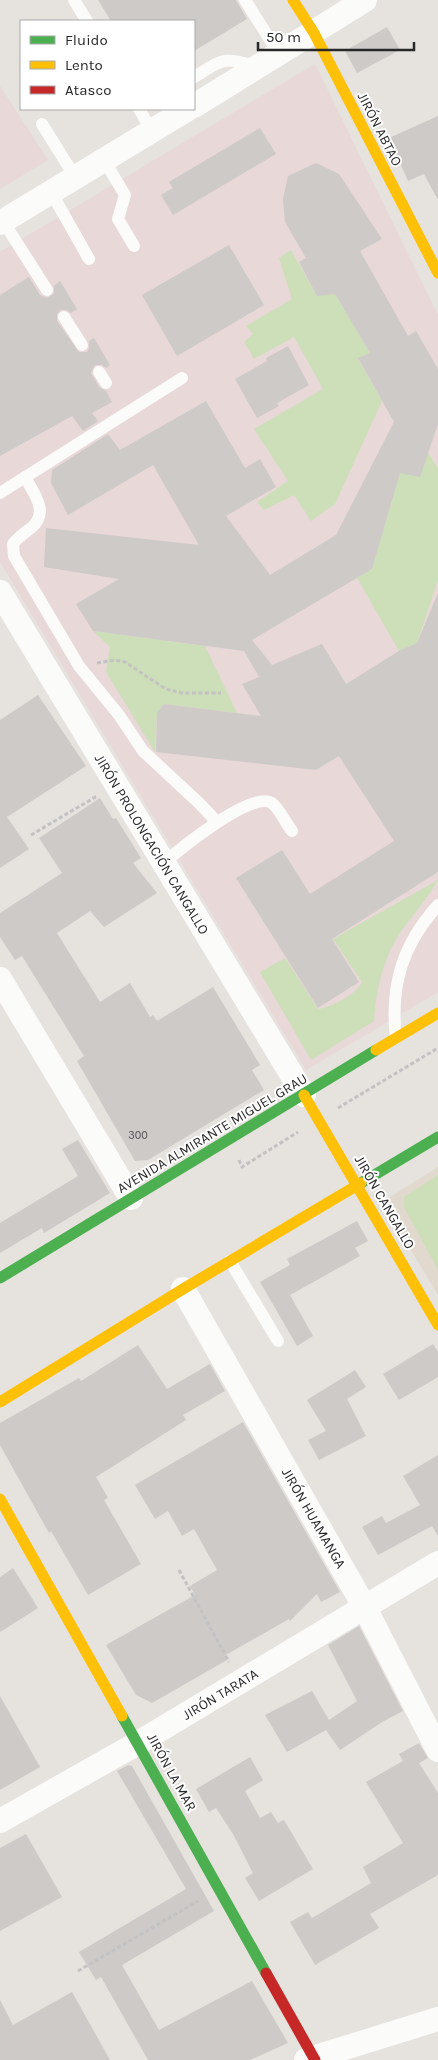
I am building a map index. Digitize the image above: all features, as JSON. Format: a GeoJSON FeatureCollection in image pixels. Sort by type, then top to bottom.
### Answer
{"type":"FeatureCollection","features":[{"type":"Feature","properties":{"kind":"street","name":"JIRÓN ABTAO"},"geometry":{"type":"LineString","coordinates":[[293,0],[314,33],[438,273]]}},
{"type":"Feature","properties":{"kind":"street"},"geometry":{"type":"LineString","coordinates":[[195,105],[365,0]]}},
{"type":"Feature","properties":{"kind":"street"},"geometry":{"type":"LineString","coordinates":[[2,222],[104,160],[160,122],[186,110]]}},
{"type":"Feature","properties":{"kind":"street","name":"JIRÓN PROLONGACIÓN CANGALLO"},"geometry":{"type":"LineString","coordinates":[[0,592],[308,1102]]}},
{"type":"Feature","properties":{"kind":"street"},"geometry":{"type":"LineString","coordinates":[[0,979],[131,1198]]}},
{"type":"Feature","properties":{"kind":"street","name":"AVENIDA ALMIRANTE MIGUEL GRAU"},"geometry":{"type":"LineString","coordinates":[[0,1278],[131,1198],[308,1102],[396,1038],[438,1013]]}},
{"type":"Feature","properties":{"kind":"street","name":"JIRÓN CANGALLO"},"geometry":{"type":"LineString","coordinates":[[308,1102],[359,1186],[438,1325]]}},
{"type":"Feature","properties":{"kind":"street"},"geometry":{"type":"LineString","coordinates":[[0,1402],[183,1289],[359,1186],[438,1137]]}},
{"type":"Feature","properties":{"kind":"street","name":"JIRÓN HUAMANGA"},"geometry":{"type":"LineString","coordinates":[[183,1289],[364,1606],[438,1750]]}},
{"type":"Feature","properties":{"kind":"street","name":"JIRÓN LA MAR"},"geometry":{"type":"LineString","coordinates":[[0,1499],[220,1889],[312,2059]]}},
{"type":"Feature","properties":{"kind":"street","name":"JIRÓN TARATA"},"geometry":{"type":"LineString","coordinates":[[0,1821],[138,1743],[364,1606],[438,1564]]}},
{"type":"Feature","properties":{"kind":"street"},"geometry":{"type":"LineString","coordinates":[[312,2059],[438,2019]]}},
{"type":"Feature","properties":{"kind":"lane"},"geometry":{"type":"LineString","coordinates":[[74,0],[86,20]]}},
{"type":"Feature","properties":{"kind":"lane"},"geometry":{"type":"LineString","coordinates":[[245,0],[279,54]]}},
{"type":"Feature","properties":{"kind":"lane"},"geometry":{"type":"LineString","coordinates":[[195,76],[226,60],[234,59],[258,67]]}},
{"type":"Feature","properties":{"kind":"lane"},"geometry":{"type":"LineString","coordinates":[[141,110],[160,122]]}},
{"type":"Feature","properties":{"kind":"lane"},"geometry":{"type":"LineString","coordinates":[[42,124],[75,177]]}},
{"type":"Feature","properties":{"kind":"lane"},"geometry":{"type":"LineString","coordinates":[[104,160],[125,195],[118,219],[134,246]]}},
{"type":"Feature","properties":{"kind":"lane"},"geometry":{"type":"LineString","coordinates":[[51,192],[89,259]]}},
{"type":"Feature","properties":{"kind":"lane"},"geometry":{"type":"LineString","coordinates":[[2,222],[47,290]]}},
{"type":"Feature","properties":{"kind":"lane"},"geometry":{"type":"LineString","coordinates":[[64,317],[82,345]]}},
{"type":"Feature","properties":{"kind":"lane"},"geometry":{"type":"LineString","coordinates":[[99,372],[106,384]]}},
{"type":"Feature","properties":{"kind":"lane"},"geometry":{"type":"LineString","coordinates":[[0,493],[182,378]]}},
{"type":"Feature","properties":{"kind":"lane"},"geometry":{"type":"LineString","coordinates":[[26,477],[39,503],[40,517],[37,522],[16,540],[13,544],[12,553],[79,666],[119,715],[144,751],[217,822]]}},
{"type":"Feature","properties":{"kind":"lane"},"geometry":{"type":"LineString","coordinates":[[164,862],[217,822],[249,804],[264,801],[273,803],[292,831]]}},
{"type":"Feature","properties":{"kind":"lane"},"geometry":{"type":"LineString","coordinates":[[396,1038],[393,1018],[394,995],[400,968],[410,942],[425,919],[438,905]]}},
{"type":"Feature","properties":{"kind":"lane"},"geometry":{"type":"LineString","coordinates":[[230,1261],[278,1341]]}},
{"type":"Feature","properties":{"kind":"path"},"geometry":{"type":"LineString","coordinates":[[79,666],[115,660],[125,662],[166,689],[182,693],[221,693]]}},
{"type":"Feature","properties":{"kind":"path"},"geometry":{"type":"LineString","coordinates":[[31,835],[117,785]]}},
{"type":"Feature","properties":{"kind":"path"},"geometry":{"type":"LineString","coordinates":[[336,1109],[438,1048]]}},
{"type":"Feature","properties":{"kind":"path"},"geometry":{"type":"LineString","coordinates":[[238,1160],[242,1167],[303,1130]]}},
{"type":"Feature","properties":{"kind":"path"},"geometry":{"type":"LineString","coordinates":[[180,1570],[240,1682]]}},
{"type":"Feature","properties":{"kind":"path"},"geometry":{"type":"LineString","coordinates":[[78,1971],[220,1889]]}},
{"type":"Feature","properties":{"kind":"shaded area"},"geometry":{"type":"Polygon","coordinates":[[[315,64],[438,315],[438,992],[306,1070],[0,562],[0,252],[315,64]]]}},
{"type":"Feature","properties":{"kind":"shaded area"},"geometry":{"type":"Polygon","coordinates":[[[0,86],[48,160],[0,189],[0,86]]]}},
{"type":"Feature","properties":{"kind":"shaded area"},"geometry":{"type":"Polygon","coordinates":[[[438,1167],[438,1295],[382,1202],[438,1167]]]}},
{"type":"Feature","properties":{"kind":"green space"},"geometry":{"type":"Polygon","coordinates":[[[291,250],[317,296],[335,294],[370,353],[358,359],[382,401],[335,504],[311,521],[294,495],[264,510],[257,502],[288,481],[254,429],[323,389],[294,337],[254,359],[244,342],[253,334],[246,326],[292,299],[279,258],[291,250]]]}},
{"type":"Feature","properties":{"kind":"green space"},"geometry":{"type":"Polygon","coordinates":[[[428,453],[438,468],[438,580],[417,643],[399,651],[357,578],[372,569],[400,473],[428,453]]]}},
{"type":"Feature","properties":{"kind":"green space"},"geometry":{"type":"Polygon","coordinates":[[[93,631],[205,646],[237,713],[164,704],[157,713],[155,752],[106,672],[110,647],[93,631]]]}},
{"type":"Feature","properties":{"kind":"green space"},"geometry":{"type":"Polygon","coordinates":[[[438,880],[392,946],[378,988],[374,1021],[311,1060],[260,972],[285,958],[318,1009],[336,1003],[349,996],[362,982],[333,939],[438,880]]]}},
{"type":"Feature","properties":{"kind":"green space"},"geometry":{"type":"Polygon","coordinates":[[[438,1175],[438,1270],[404,1207],[404,1197],[438,1175]]]}},
{"type":"Feature","properties":{"kind":"building"},"geometry":{"type":"Polygon","coordinates":[[[98,0],[236,0],[247,19],[195,50],[195,20],[110,20],[98,0]]]}},
{"type":"Feature","properties":{"kind":"building"},"geometry":{"type":"Polygon","coordinates":[[[387,27],[400,50],[357,73],[345,51],[387,27]]]}},
{"type":"Feature","properties":{"kind":"building"},"geometry":{"type":"Polygon","coordinates":[[[438,116],[438,200],[424,174],[408,181],[389,138],[438,116]]]}},
{"type":"Feature","properties":{"kind":"building"},"geometry":{"type":"Polygon","coordinates":[[[260,128],[276,154],[173,215],[161,195],[173,188],[169,182],[260,128]]]}},
{"type":"Feature","properties":{"kind":"building"},"geometry":{"type":"Polygon","coordinates":[[[316,163],[339,174],[382,239],[360,251],[408,336],[416,331],[438,369],[438,424],[420,477],[400,473],[372,569],[252,640],[272,665],[322,644],[346,684],[399,651],[417,643],[438,593],[438,872],[332,939],[359,982],[318,1008],[236,878],[282,850],[310,894],[394,841],[339,756],[316,770],[156,752],[157,713],[164,704],[261,716],[242,684],[259,677],[244,651],[93,631],[76,604],[119,579],[44,567],[46,528],[199,545],[153,465],[68,515],[51,483],[52,470],[108,434],[120,450],[206,401],[245,468],[260,459],[276,487],[226,516],[270,575],[336,535],[394,422],[358,358],[370,353],[335,294],[317,296],[299,262],[306,258],[285,222],[283,199],[288,176],[316,163]]]}},
{"type":"Feature","properties":{"kind":"building"},"geometry":{"type":"Polygon","coordinates":[[[229,245],[264,305],[177,356],[142,295],[229,245]]]}},
{"type":"Feature","properties":{"kind":"building"},"geometry":{"type":"Polygon","coordinates":[[[29,277],[40,295],[47,298],[54,294],[54,286],[60,281],[77,309],[71,313],[67,310],[60,310],[57,314],[57,321],[79,352],[87,352],[89,341],[94,338],[110,365],[106,368],[102,365],[95,365],[91,373],[99,387],[106,391],[112,402],[92,413],[98,421],[83,431],[72,416],[0,456],[0,295],[29,277]]]}},
{"type":"Feature","properties":{"kind":"building"},"geometry":{"type":"Polygon","coordinates":[[[288,346],[309,385],[277,403],[279,406],[257,418],[235,379],[267,361],[266,358],[288,346]]]}},
{"type":"Feature","properties":{"kind":"building"},"geometry":{"type":"Polygon","coordinates":[[[38,695],[86,766],[7,817],[29,849],[0,868],[0,720],[38,695]]]}},
{"type":"Feature","properties":{"kind":"building"},"geometry":{"type":"Polygon","coordinates":[[[100,798],[113,819],[116,818],[141,858],[133,863],[157,893],[104,927],[90,911],[57,933],[100,1002],[130,983],[150,1017],[153,1015],[157,1021],[213,987],[260,1065],[252,1070],[264,1090],[148,1160],[135,1161],[77,1061],[84,1056],[22,956],[15,960],[0,937],[0,913],[62,873],[39,838],[100,798]]]}},
{"type":"Feature","properties":{"kind":"building"},"geometry":{"type":"Polygon","coordinates":[[[78,1140],[110,1193],[44,1233],[42,1228],[0,1253],[0,1223],[78,1176],[62,1149],[78,1140]]]}},
{"type":"Feature","properties":{"kind":"building"},"geometry":{"type":"Polygon","coordinates":[[[357,1221],[368,1241],[355,1248],[360,1256],[290,1295],[313,1336],[297,1346],[260,1282],[290,1265],[287,1259],[357,1221]]]}},
{"type":"Feature","properties":{"kind":"building"},"geometry":{"type":"Polygon","coordinates":[[[433,1344],[438,1352],[438,1377],[399,1400],[383,1374],[433,1344]]]}},
{"type":"Feature","properties":{"kind":"building"},"geometry":{"type":"Polygon","coordinates":[[[138,1345],[167,1389],[210,1364],[225,1391],[183,1415],[186,1420],[96,1477],[108,1498],[104,1500],[141,1564],[88,1595],[51,1531],[49,1533],[0,1445],[0,1423],[79,1378],[81,1381],[138,1345]]]}},
{"type":"Feature","properties":{"kind":"building"},"geometry":{"type":"Polygon","coordinates":[[[355,1370],[366,1387],[347,1399],[366,1436],[319,1460],[308,1440],[326,1431],[307,1400],[355,1370]]]}},
{"type":"Feature","properties":{"kind":"building"},"geometry":{"type":"Polygon","coordinates":[[[243,1422],[340,1592],[321,1602],[317,1594],[290,1621],[289,1619],[224,1656],[227,1660],[152,1703],[136,1695],[106,1645],[195,1595],[190,1586],[217,1570],[194,1529],[182,1536],[168,1511],[155,1519],[135,1485],[243,1422]]]}},
{"type":"Feature","properties":{"kind":"building"},"geometry":{"type":"Polygon","coordinates":[[[438,1455],[438,1536],[432,1526],[378,1555],[362,1527],[382,1516],[386,1523],[420,1505],[403,1476],[438,1455]]]}},
{"type":"Feature","properties":{"kind":"building"},"geometry":{"type":"Polygon","coordinates":[[[13,1568],[38,1608],[0,1632],[0,1577],[13,1568]]]}},
{"type":"Feature","properties":{"kind":"building"},"geometry":{"type":"Polygon","coordinates":[[[359,1626],[403,1711],[382,1722],[340,1750],[326,1730],[287,1752],[265,1715],[312,1691],[329,1720],[357,1701],[328,1645],[359,1626]]]}},
{"type":"Feature","properties":{"kind":"building"},"geometry":{"type":"Polygon","coordinates":[[[0,1696],[40,1767],[0,1790],[0,1696]]]}},
{"type":"Feature","properties":{"kind":"building"},"geometry":{"type":"Polygon","coordinates":[[[419,1743],[428,1758],[419,1763],[438,1793],[438,1875],[370,1914],[379,1928],[315,1965],[290,1922],[308,1912],[312,1918],[371,1883],[363,1867],[403,1843],[366,1782],[403,1761],[399,1754],[419,1743]]]}},
{"type":"Feature","properties":{"kind":"building"},"geometry":{"type":"Polygon","coordinates":[[[250,1757],[263,1780],[245,1791],[260,1818],[271,1812],[278,1823],[284,1820],[313,1869],[259,1901],[245,1878],[253,1873],[233,1834],[216,1808],[209,1812],[196,1789],[250,1757]]]}},
{"type":"Feature","properties":{"kind":"building"},"geometry":{"type":"Polygon","coordinates":[[[128,1765],[132,1766],[214,1911],[122,1965],[159,2030],[252,1981],[288,2043],[250,2060],[148,2060],[101,1977],[96,1980],[79,1952],[186,1889],[117,1771],[128,1765]]]}},
{"type":"Feature","properties":{"kind":"building"},"geometry":{"type":"Polygon","coordinates":[[[26,1834],[62,1897],[0,1931],[0,1848],[26,1834]]]}},
{"type":"Feature","properties":{"kind":"building"},"geometry":{"type":"Polygon","coordinates":[[[72,1992],[110,2060],[0,2060],[0,2000],[13,2025],[72,1992]]]}},
{"type":"Feature","properties":{"kind":"traffic: fast"},"geometry":{"type":"LineString","coordinates":[[0,1278],[376,1050]]}},
{"type":"Feature","properties":{"kind":"traffic: fast"},"geometry":{"type":"LineString","coordinates":[[361,1183],[438,1137]]}},
{"type":"Feature","properties":{"kind":"traffic: fast"},"geometry":{"type":"LineString","coordinates":[[122,1716],[266,1973]]}},
{"type":"Feature","properties":{"kind":"traffic: slow"},"geometry":{"type":"LineString","coordinates":[[293,0],[314,33],[438,273]]}},
{"type":"Feature","properties":{"kind":"traffic: slow"},"geometry":{"type":"LineString","coordinates":[[376,1050],[438,1013]]}},
{"type":"Feature","properties":{"kind":"traffic: slow"},"geometry":{"type":"LineString","coordinates":[[304,1095],[438,1325]]}},
{"type":"Feature","properties":{"kind":"traffic: slow"},"geometry":{"type":"LineString","coordinates":[[0,1402],[183,1289],[361,1183]]}},
{"type":"Feature","properties":{"kind":"traffic: slow"},"geometry":{"type":"LineString","coordinates":[[0,1499],[122,1716]]}},
{"type":"Feature","properties":{"kind":"traffic: jam"},"geometry":{"type":"LineString","coordinates":[[266,1973],[315,2060]]}}]}
